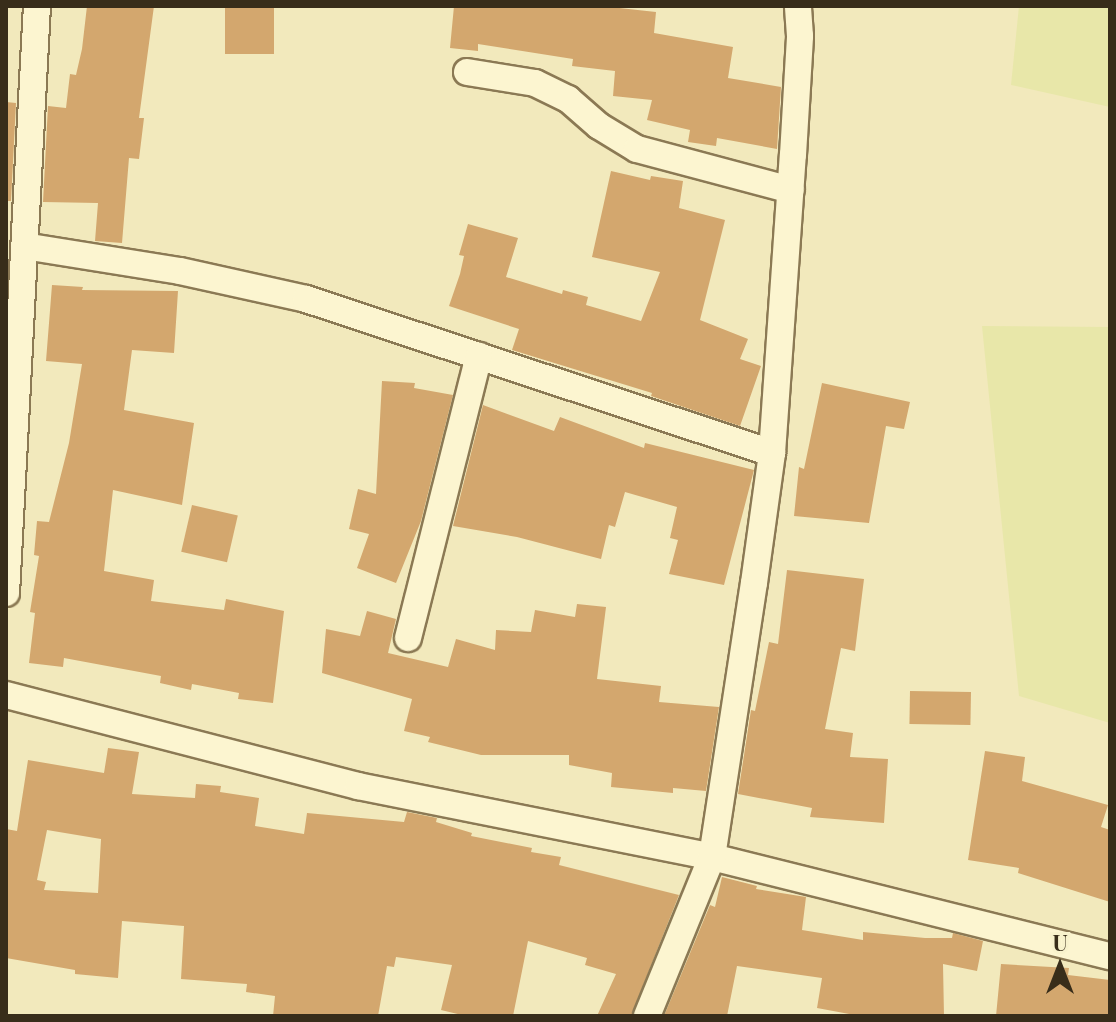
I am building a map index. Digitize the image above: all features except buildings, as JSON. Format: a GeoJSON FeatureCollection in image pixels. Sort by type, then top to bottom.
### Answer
{"type":"FeatureCollection","features":[{"type":"Feature","properties":{"kind":"street"},"geometry":{"type":"LineString","coordinates":[[6,593],[24,246],[17,161],[37,6]]}},
{"type":"Feature","properties":{"kind":"street"},"geometry":{"type":"LineString","coordinates":[[647,1016],[712,857],[772,453],[800,36],[798,6]]}},
{"type":"Feature","properties":{"kind":"street"},"geometry":{"type":"LineString","coordinates":[[467,72],[535,83],[568,99],[599,126],[637,149],[791,190]]}},
{"type":"Feature","properties":{"kind":"street"},"geometry":{"type":"LineString","coordinates":[[24,246],[180,271],[306,299],[772,453]]}},
{"type":"Feature","properties":{"kind":"street"},"geometry":{"type":"LineString","coordinates":[[408,638],[479,356]]}},
{"type":"Feature","properties":{"kind":"street"},"geometry":{"type":"LineString","coordinates":[[6,695],[358,786],[712,857],[1110,956]]}},
{"type":"Feature","properties":{"kind":"shaded area"},"geometry":{"type":"Polygon","coordinates":[[[1019,6],[1110,6],[1110,107],[1011,85],[1019,6]]]}},
{"type":"Feature","properties":{"kind":"shaded area"},"geometry":{"type":"Polygon","coordinates":[[[982,326],[1110,327],[1110,723],[1019,696],[982,326]]]}}]}
